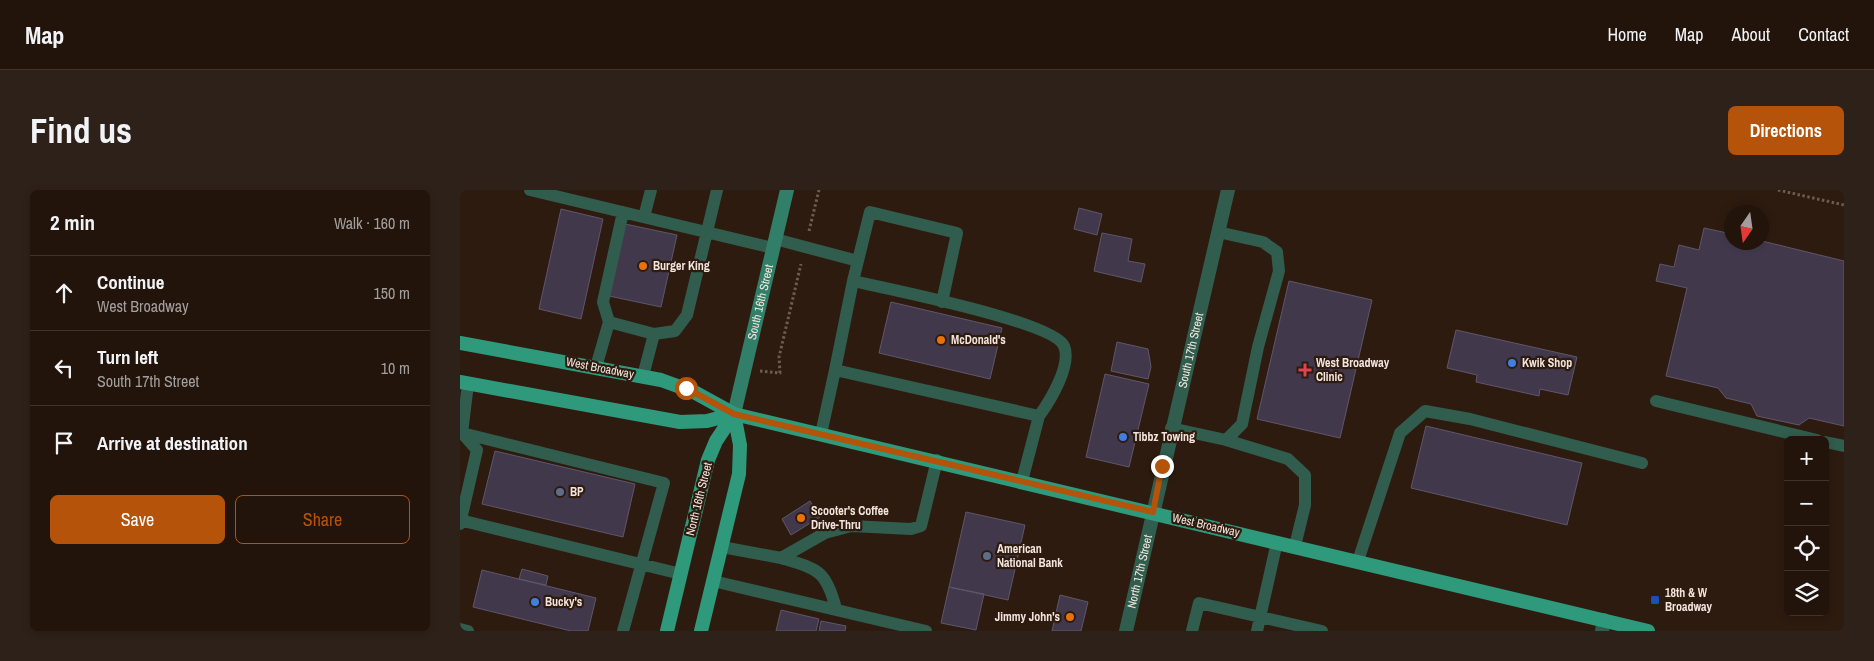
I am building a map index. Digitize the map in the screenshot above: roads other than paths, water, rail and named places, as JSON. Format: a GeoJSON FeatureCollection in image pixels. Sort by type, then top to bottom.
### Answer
{"type":"FeatureCollection","features":[{"type":"Feature","properties":{"kind":"main road","name":"South 16th Street"},"geometry":{"type":"LineString","coordinates":[[734,414],[787,190]]}},
{"type":"Feature","properties":{"kind":"main road","name":"West Broadway"},"geometry":{"type":"LineString","coordinates":[[460,343],[643,376],[686,388],[734,414],[937,460],[1358,561],[1603,626],[1648,631]]}},
{"type":"Feature","properties":{"kind":"main road","name":"West Broadway"},"geometry":{"type":"LineString","coordinates":[[464,383],[680,422],[707,421],[734,414]]}},
{"type":"Feature","properties":{"kind":"main road"},"geometry":{"type":"LineString","coordinates":[[701,631],[740,464],[740,445],[734,414]]}},
{"type":"Feature","properties":{"kind":"main road","name":"North 16th Street"},"geometry":{"type":"LineString","coordinates":[[667,631],[708,460],[716,441],[734,414]]}},
{"type":"Feature","properties":{"kind":"street","name":"South 17th Street"},"geometry":{"type":"LineString","coordinates":[[1153,512],[1228,190]]}},
{"type":"Feature","properties":{"kind":"street","name":"North 17th Street"},"geometry":{"type":"LineString","coordinates":[[1126,631],[1153,512]]}},
{"type":"Feature","properties":{"kind":"lane"},"geometry":{"type":"LineString","coordinates":[[530,190],[707,232],[774,244],[805,247],[858,261]]}},
{"type":"Feature","properties":{"kind":"lane"},"geometry":{"type":"LineString","coordinates":[[644,217],[651,190]]}},
{"type":"Feature","properties":{"kind":"lane"},"geometry":{"type":"LineString","coordinates":[[609,322],[654,334],[675,331],[687,315],[717,190]]}},
{"type":"Feature","properties":{"kind":"lane"},"geometry":{"type":"LineString","coordinates":[[596,367],[609,322],[603,302],[623,212]]}},
{"type":"Feature","properties":{"kind":"lane"},"geometry":{"type":"LineString","coordinates":[[821,434],[853,281],[870,212],[956,233],[942,302]]}},
{"type":"Feature","properties":{"kind":"lane"},"geometry":{"type":"LineString","coordinates":[[1218,232],[1263,242],[1277,252],[1279,271],[1258,346],[1242,424],[1226,440]]}},
{"type":"Feature","properties":{"kind":"lane"},"geometry":{"type":"LineString","coordinates":[[853,281],[1024,324],[1047,332],[1060,340],[1066,354],[1061,374],[1053,397],[1040,416],[1022,481]]}},
{"type":"Feature","properties":{"kind":"lane"},"geometry":{"type":"LineString","coordinates":[[643,376],[654,334]]}},
{"type":"Feature","properties":{"kind":"lane"},"geometry":{"type":"LineString","coordinates":[[835,370],[1040,416]]}},
{"type":"Feature","properties":{"kind":"lane"},"geometry":{"type":"LineString","coordinates":[[464,383],[462,433],[477,450],[460,522],[681,574]]}},
{"type":"Feature","properties":{"kind":"lane"},"geometry":{"type":"LineString","coordinates":[[1656,401],[1800,436]]}},
{"type":"Feature","properties":{"kind":"lane"},"geometry":{"type":"LineString","coordinates":[[1358,561],[1400,433],[1425,411],[1470,419],[1642,463]]}},
{"type":"Feature","properties":{"kind":"lane"},"geometry":{"type":"LineString","coordinates":[[1172,428],[1226,440],[1288,459],[1304,475],[1305,505],[1295,546]]}},
{"type":"Feature","properties":{"kind":"lane"},"geometry":{"type":"LineString","coordinates":[[462,433],[664,483],[624,631]]}},
{"type":"Feature","properties":{"kind":"lane"},"geometry":{"type":"LineString","coordinates":[[1829,443],[1844,446]]}},
{"type":"Feature","properties":{"kind":"lane"},"geometry":{"type":"LineString","coordinates":[[780,558],[825,533],[851,526],[911,529],[921,526],[937,460]]}},
{"type":"Feature","properties":{"kind":"lane"},"geometry":{"type":"LineString","coordinates":[[1257,631],[1277,542]]}},
{"type":"Feature","properties":{"kind":"lane"},"geometry":{"type":"LineString","coordinates":[[722,547],[780,558],[816,569],[831,589],[836,609]]}},
{"type":"Feature","properties":{"kind":"lane"},"geometry":{"type":"LineString","coordinates":[[714,581],[926,631]]}},
{"type":"Feature","properties":{"kind":"lane"},"geometry":{"type":"LineString","coordinates":[[1192,631],[1199,603],[1322,631]]}},
{"type":"Feature","properties":{"kind":"lane"},"geometry":{"type":"LineString","coordinates":[[460,629],[468,631]]}},
{"type":"Feature","properties":{"kind":"place","name":"Burger King"},"geometry":{"type":"Point","coordinates":[643,266]}},
{"type":"Feature","properties":{"kind":"place","name":"McDonald's"},"geometry":{"type":"Point","coordinates":[941,340]}},
{"type":"Feature","properties":{"kind":"place","name":"Kwik Shop"},"geometry":{"type":"Point","coordinates":[1512,363]}},
{"type":"Feature","properties":{"kind":"place","name":"West Broadway Clinic"},"geometry":{"type":"Point","coordinates":[1305,370]}},
{"type":"Feature","properties":{"kind":"place","name":"Tibbz Towing"},"geometry":{"type":"Point","coordinates":[1123,437]}},
{"type":"Feature","properties":{"kind":"place","name":"BP"},"geometry":{"type":"Point","coordinates":[560,492]}},
{"type":"Feature","properties":{"kind":"place","name":"Scooter's Coffee Drive-Thru"},"geometry":{"type":"Point","coordinates":[801,518]}},
{"type":"Feature","properties":{"kind":"place","name":"American National Bank"},"geometry":{"type":"Point","coordinates":[987,556]}},
{"type":"Feature","properties":{"kind":"place","name":"18th & W Broadway"},"geometry":{"type":"Point","coordinates":[1655,600]}},
{"type":"Feature","properties":{"kind":"place","name":"Bucky's"},"geometry":{"type":"Point","coordinates":[535,602]}},
{"type":"Feature","properties":{"kind":"place","name":"Jimmy John's"},"geometry":{"type":"Point","coordinates":[1070,617]}}]}
